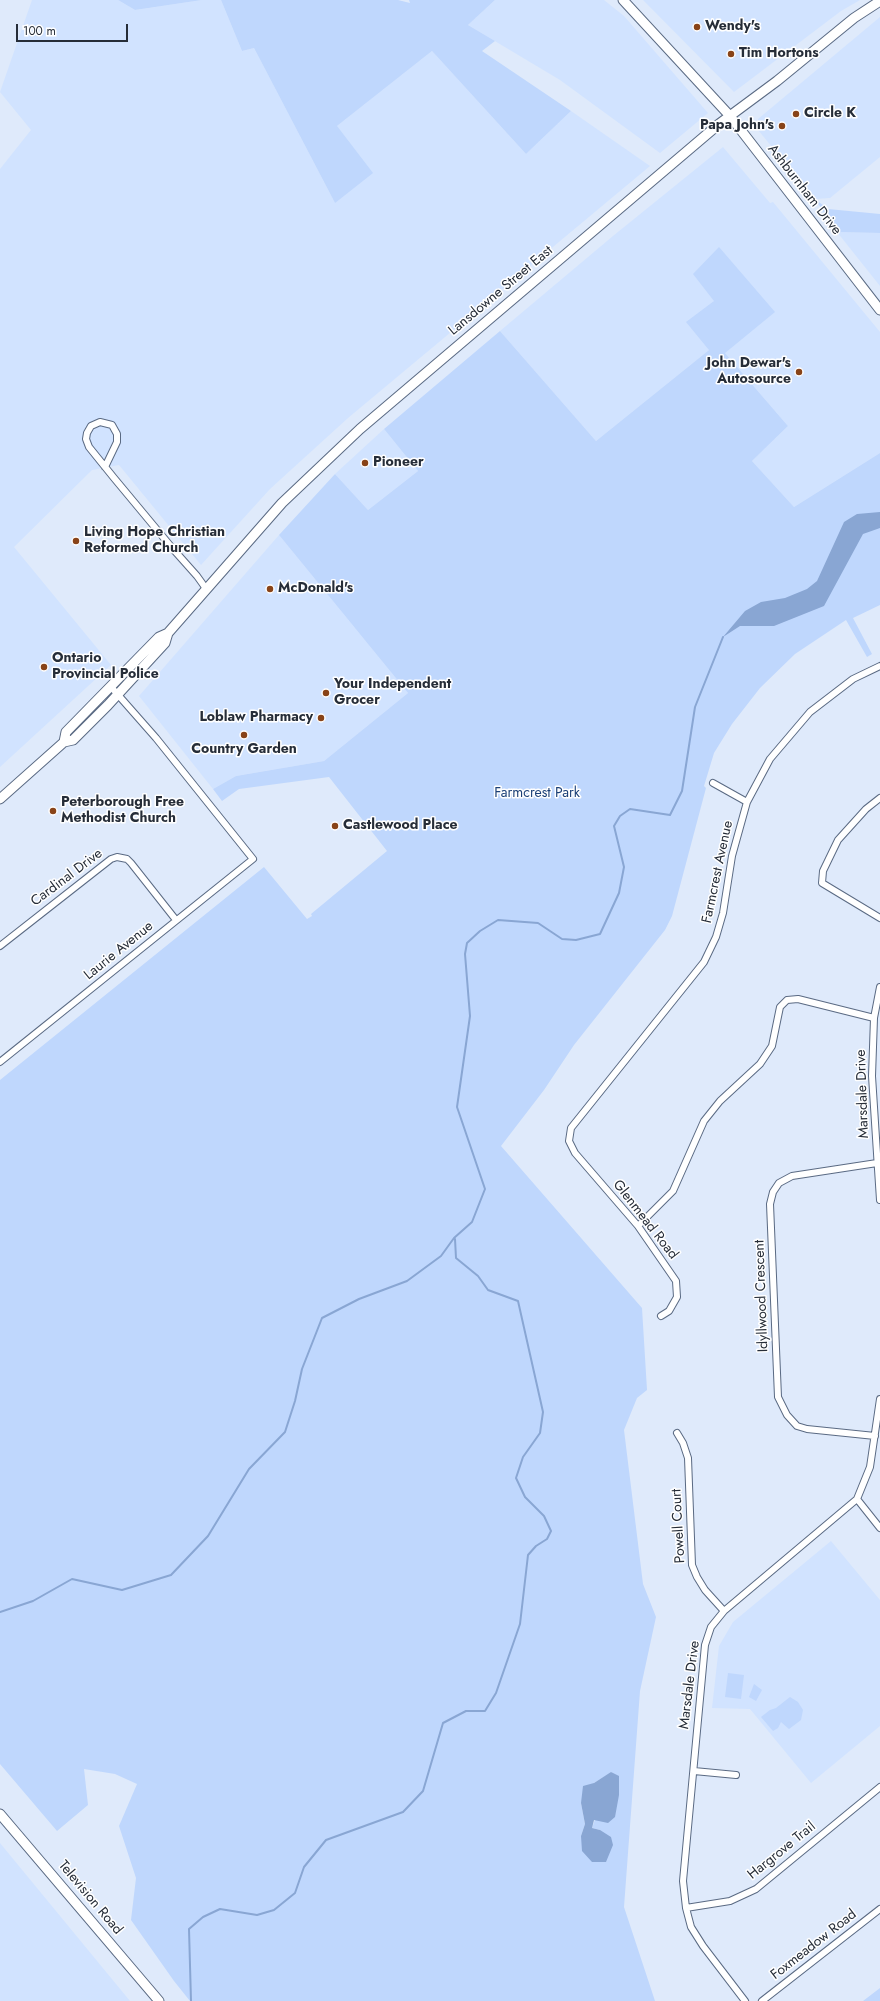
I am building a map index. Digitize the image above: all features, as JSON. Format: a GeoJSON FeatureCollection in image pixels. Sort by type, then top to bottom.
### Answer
{"type":"FeatureCollection","features":[{"type":"Feature","properties":{"kind":"main road","name":"Ashburnham Drive"},"geometry":{"type":"LineString","coordinates":[[623,0],[730,116],[880,310]]}},
{"type":"Feature","properties":{"kind":"main road","name":"Lansdowne Street East"},"geometry":{"type":"LineString","coordinates":[[64,742],[66,732],[112,688],[159,637],[168,633],[282,503],[373,417],[730,116],[854,18],[880,1]]}},
{"type":"Feature","properties":{"kind":"main road","name":"Lansdowne Street East"},"geometry":{"type":"LineString","coordinates":[[0,799],[64,742],[73,740],[119,695],[165,643],[168,633]]}},
{"type":"Feature","properties":{"kind":"main road","name":"Television Road"},"geometry":{"type":"LineString","coordinates":[[0,1814],[159,2001]]}},
{"type":"Feature","properties":{"kind":"street"},"geometry":{"type":"LineString","coordinates":[[105,467],[117,442],[117,434],[112,425],[100,422],[92,426],[86,439],[89,447],[105,467],[207,590]]}},
{"type":"Feature","properties":{"kind":"street","name":"Farmcrest Avenue"},"geometry":{"type":"LineString","coordinates":[[569,1142],[571,1128],[704,962],[716,937],[723,913],[732,856],[747,802],[770,759],[810,712],[853,679],[880,666]]}},
{"type":"Feature","properties":{"kind":"street"},"geometry":{"type":"LineString","coordinates":[[112,688],[119,695]]}},
{"type":"Feature","properties":{"kind":"street","name":"Laurie Avenue"},"geometry":{"type":"LineString","coordinates":[[0,1062],[253,859],[156,738],[119,695]]}},
{"type":"Feature","properties":{"kind":"street"},"geometry":{"type":"LineString","coordinates":[[713,782],[747,802]]}},
{"type":"Feature","properties":{"kind":"street"},"geometry":{"type":"LineString","coordinates":[[880,798],[866,809],[838,840],[822,871],[822,883],[880,918]]}},
{"type":"Feature","properties":{"kind":"street","name":"Cardinal Drive"},"geometry":{"type":"LineString","coordinates":[[0,946],[111,859],[117,857],[127,859],[131,863],[176,920]]}},
{"type":"Feature","properties":{"kind":"street","name":"Marsdale Drive"},"geometry":{"type":"LineString","coordinates":[[880,987],[874,1018],[872,1076],[880,1200]]}},
{"type":"Feature","properties":{"kind":"street"},"geometry":{"type":"LineString","coordinates":[[638,1226],[673,1191],[704,1121],[720,1101],[760,1064],[772,1046],[780,1007],[787,1000],[798,999],[874,1018]]}},
{"type":"Feature","properties":{"kind":"street","name":"Glenmead Road"},"geometry":{"type":"LineString","coordinates":[[569,1142],[575,1153],[638,1226],[676,1281],[677,1297],[668,1311],[661,1316]]}},
{"type":"Feature","properties":{"kind":"street","name":"Idyllwood Crescent"},"geometry":{"type":"LineString","coordinates":[[875,1436],[807,1429],[797,1426],[787,1415],[778,1397],[770,1204],[773,1192],[779,1183],[792,1176],[877,1163]]}},
{"type":"Feature","properties":{"kind":"street","name":"Marsdale Drive"},"geometry":{"type":"LineString","coordinates":[[745,2001],[703,1946],[692,1927],[686,1908],[683,1881],[706,1645],[711,1627],[724,1611],[857,1499],[870,1467],[880,1400]]}},
{"type":"Feature","properties":{"kind":"street","name":"Powell Court"},"geometry":{"type":"LineString","coordinates":[[676,1433],[683,1442],[688,1458],[692,1565],[705,1590],[724,1611]]}},
{"type":"Feature","properties":{"kind":"street"},"geometry":{"type":"LineString","coordinates":[[857,1499],[880,1528]]}},
{"type":"Feature","properties":{"kind":"street"},"geometry":{"type":"LineString","coordinates":[[694,1771],[736,1775]]}},
{"type":"Feature","properties":{"kind":"street","name":"Hargrove Trail"},"geometry":{"type":"LineString","coordinates":[[686,1908],[730,1901],[756,1889],[880,1787]]}},
{"type":"Feature","properties":{"kind":"street","name":"Foxmeadow Road"},"geometry":{"type":"LineString","coordinates":[[762,2001],[880,1909]]}},
{"type":"Feature","properties":{"kind":"shaded area"},"geometry":{"type":"Polygon","coordinates":[[[32,0],[118,0],[135,10],[202,0],[221,0],[242,51],[254,48],[335,203],[337,126],[432,51],[526,154],[571,111],[650,166],[348,418],[270,489],[201,565],[119,465],[92,470],[14,547],[111,665],[0,767],[0,169],[31,130],[0,92],[32,0]]]}},
{"type":"Feature","properties":{"kind":"shaded area"},"geometry":{"type":"Polygon","coordinates":[[[495,0],[604,0],[624,16],[708,113],[660,153],[560,80],[468,25],[495,0]]]}},
{"type":"Feature","properties":{"kind":"shaded area"},"geometry":{"type":"Polygon","coordinates":[[[643,0],[860,0],[841,11],[734,92],[643,0]]]}},
{"type":"Feature","properties":{"kind":"shaded area"},"geometry":{"type":"Polygon","coordinates":[[[880,17],[880,157],[830,198],[815,199],[758,130],[758,119],[880,17]]]}},
{"type":"Feature","properties":{"kind":"shaded area"},"geometry":{"type":"Polygon","coordinates":[[[723,147],[770,203],[773,202],[880,332],[880,453],[794,507],[752,461],[788,426],[725,353],[714,301],[709,350],[596,441],[500,331],[613,236],[723,147]]]}},
{"type":"Feature","properties":{"kind":"shaded area"},"geometry":{"type":"Polygon","coordinates":[[[837,232],[880,233],[880,286],[837,232]]]}},
{"type":"Feature","properties":{"kind":"shaded area"},"geometry":{"type":"Polygon","coordinates":[[[384,429],[418,471],[368,510],[335,474],[384,429]]]}},
{"type":"Feature","properties":{"kind":"shaded area"},"geometry":{"type":"Polygon","coordinates":[[[880,512],[880,528],[863,534],[824,606],[774,626],[740,626],[723,637],[745,611],[761,602],[785,598],[807,589],[817,581],[844,522],[857,514],[880,512]]]}},
{"type":"Feature","properties":{"kind":"shaded area"},"geometry":{"type":"Polygon","coordinates":[[[279,535],[408,693],[324,761],[236,776],[213,789],[139,696],[279,535]]]}},
{"type":"Feature","properties":{"kind":"shaded area"},"geometry":{"type":"Polygon","coordinates":[[[831,1541],[880,1600],[880,1726],[811,1783],[750,1709],[712,1708],[719,1646],[733,1622],[831,1541]]]}},
{"type":"Feature","properties":{"kind":"shaded area"},"geometry":{"type":"Polygon","coordinates":[[[611,1772],[619,1776],[619,1795],[615,1817],[608,1823],[594,1820],[592,1828],[600,1830],[611,1837],[613,1845],[606,1862],[592,1862],[582,1851],[581,1836],[585,1824],[581,1803],[583,1786],[594,1783],[611,1772]]]}},
{"type":"Feature","properties":{"kind":"shaded area"},"geometry":{"type":"Polygon","coordinates":[[[0,1843],[130,2001],[0,2001],[0,1843]]]}},
{"type":"Feature","properties":{"kind":"green space"},"geometry":{"type":"Polygon","coordinates":[[[118,0],[202,0],[135,10],[118,0]]]}},
{"type":"Feature","properties":{"kind":"green space"},"geometry":{"type":"Polygon","coordinates":[[[221,0],[398,0],[410,3],[409,0],[495,0],[468,25],[495,41],[482,51],[571,111],[526,154],[432,51],[337,126],[373,173],[335,203],[254,48],[242,51],[221,0]]]}},
{"type":"Feature","properties":{"kind":"green space"},"geometry":{"type":"Polygon","coordinates":[[[815,199],[828,209],[880,214],[880,233],[837,232],[815,199]]]}},
{"type":"Feature","properties":{"kind":"green space","name":"Farmcrest Park"},"geometry":{"type":"Polygon","coordinates":[[[719,247],[775,312],[725,353],[788,426],[752,461],[794,507],[880,453],[880,605],[853,618],[872,654],[867,657],[846,620],[795,654],[760,688],[732,724],[714,753],[704,786],[706,788],[672,916],[665,930],[574,1045],[544,1090],[501,1146],[642,1308],[647,1390],[637,1398],[624,1430],[643,1584],[656,1617],[640,1691],[624,1907],[655,2001],[190,2001],[131,1920],[136,1878],[119,1826],[137,1784],[115,1774],[84,1769],[88,1805],[57,1831],[0,1764],[0,1080],[264,867],[307,919],[312,916],[311,914],[387,851],[329,777],[239,789],[222,801],[213,789],[236,776],[324,761],[408,693],[279,535],[335,474],[368,510],[418,471],[384,429],[500,331],[596,441],[709,350],[686,322],[714,301],[693,274],[719,247]],[[612,1772],[594,1783],[581,1803],[585,1824],[581,1836],[600,1830],[592,1828],[612,1772]]]}},
{"type":"Feature","properties":{"kind":"green space"},"geometry":{"type":"Polygon","coordinates":[[[728,1673],[744,1675],[741,1699],[725,1697],[728,1673]]]}},
{"type":"Feature","properties":{"kind":"green space"},"geometry":{"type":"Polygon","coordinates":[[[754,1684],[762,1690],[756,1701],[749,1697],[754,1684]]]}},
{"type":"Feature","properties":{"kind":"green space"},"geometry":{"type":"Polygon","coordinates":[[[790,1697],[798,1702],[803,1710],[801,1720],[789,1729],[781,1722],[778,1728],[773,1731],[761,1717],[790,1697]]]}},
{"type":"Feature","properties":{"kind":"green space"},"geometry":{"type":"Polygon","coordinates":[[[880,1988],[880,2001],[863,2001],[880,1988]]]}},
{"type":"Feature","properties":{"kind":"waterway"},"geometry":{"type":"LineString","coordinates":[[0,1612],[33,1601],[72,1579],[122,1590],[171,1575],[208,1536],[249,1469],[285,1432],[295,1401],[302,1369],[322,1318],[359,1299],[407,1281],[441,1256],[454,1238],[472,1222],[485,1189],[457,1107],[470,1016],[465,954],[467,943],[480,931],[498,920],[538,923],[562,939],[576,940],[600,934],[619,893],[624,867],[614,826],[620,816],[630,809],[670,815],[682,791],[695,707],[723,637]]}},
{"type":"Feature","properties":{"kind":"waterway"},"geometry":{"type":"LineString","coordinates":[[191,2001],[189,1929],[203,1917],[220,1909],[257,1915],[274,1910],[295,1893],[304,1867],[326,1840],[403,1812],[423,1791],[443,1723],[466,1711],[485,1711],[496,1693],[520,1624],[528,1555],[536,1546],[547,1539],[551,1531],[544,1516],[525,1497],[516,1478],[523,1457],[540,1433],[543,1412],[518,1301],[488,1290],[478,1276],[456,1258],[455,1239]]}},
{"type":"Feature","properties":{"kind":"place","name":"Wendy's"},"geometry":{"type":"Point","coordinates":[697,27]}},
{"type":"Feature","properties":{"kind":"place","name":"Tim Hortons"},"geometry":{"type":"Point","coordinates":[731,54]}},
{"type":"Feature","properties":{"kind":"place","name":"Circle K"},"geometry":{"type":"Point","coordinates":[796,114]}},
{"type":"Feature","properties":{"kind":"place","name":"Papa John's"},"geometry":{"type":"Point","coordinates":[782,126]}},
{"type":"Feature","properties":{"kind":"place","name":"John Dewar's Autosource"},"geometry":{"type":"Point","coordinates":[799,372]}},
{"type":"Feature","properties":{"kind":"place","name":"Pioneer"},"geometry":{"type":"Point","coordinates":[365,463]}},
{"type":"Feature","properties":{"kind":"place","name":"Living Hope Christian Reformed Church"},"geometry":{"type":"Point","coordinates":[76,541]}},
{"type":"Feature","properties":{"kind":"place","name":"McDonald's"},"geometry":{"type":"Point","coordinates":[270,589]}},
{"type":"Feature","properties":{"kind":"place","name":"Ontario Provincial Police"},"geometry":{"type":"Point","coordinates":[44,667]}},
{"type":"Feature","properties":{"kind":"place","name":"Your Independent Grocer"},"geometry":{"type":"Point","coordinates":[326,693]}},
{"type":"Feature","properties":{"kind":"place","name":"Loblaw Pharmacy"},"geometry":{"type":"Point","coordinates":[321,718]}},
{"type":"Feature","properties":{"kind":"place","name":"Country Garden"},"geometry":{"type":"Point","coordinates":[244,735]}},
{"type":"Feature","properties":{"kind":"place","name":"Peterborough Free Methodist Church"},"geometry":{"type":"Point","coordinates":[53,811]}},
{"type":"Feature","properties":{"kind":"place","name":"Castlewood Place"},"geometry":{"type":"Point","coordinates":[335,826]}}]}
